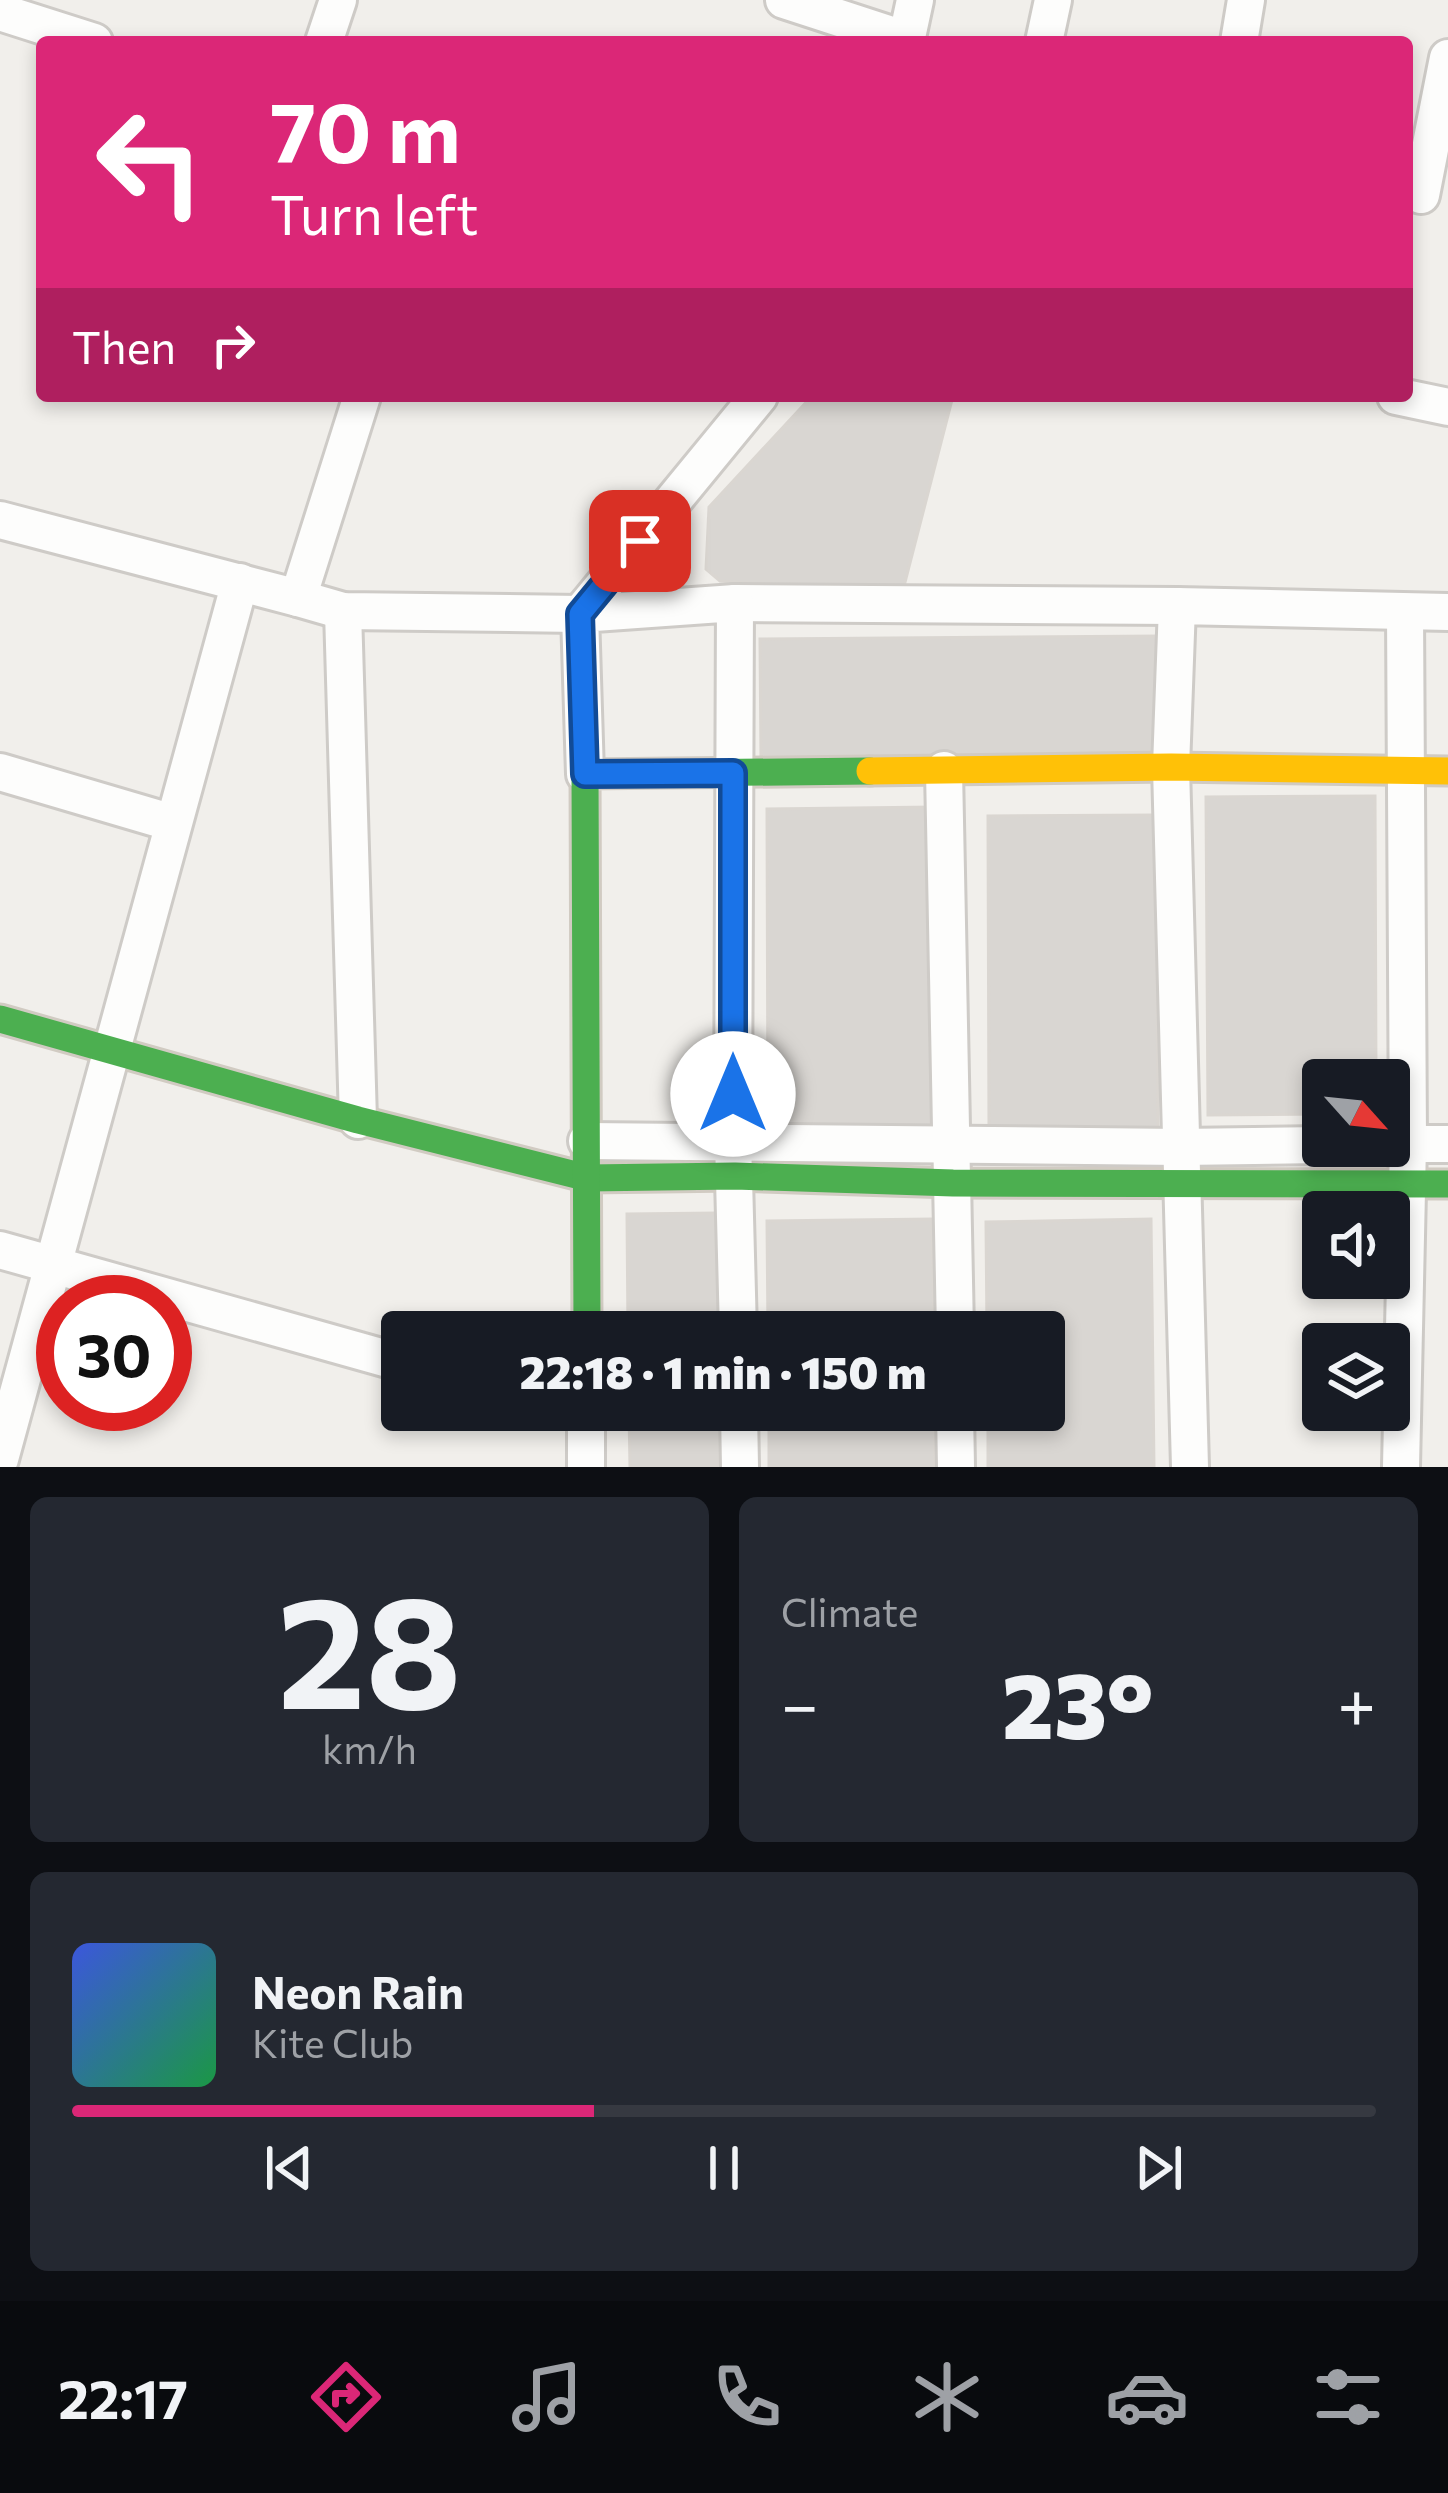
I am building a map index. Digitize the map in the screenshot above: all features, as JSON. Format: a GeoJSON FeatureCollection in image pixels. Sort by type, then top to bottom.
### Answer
{"type":"FeatureCollection","features":[{"type":"Feature","properties":{"kind":"street"},"geometry":{"type":"LineString","coordinates":[[326,36],[338,0]]}},
{"type":"Feature","properties":{"kind":"street"},"geometry":{"type":"LineString","coordinates":[[784,0],[892,36]]}},
{"type":"Feature","properties":{"kind":"street"},"geometry":{"type":"LineString","coordinates":[[908,36],[915,0]]}},
{"type":"Feature","properties":{"kind":"street"},"geometry":{"type":"LineString","coordinates":[[1045,36],[1053,0]]}},
{"type":"Feature","properties":{"kind":"street"},"geometry":{"type":"LineString","coordinates":[[1239,36],[1246,0]]}},
{"type":"Feature","properties":{"kind":"street"},"geometry":{"type":"LineString","coordinates":[[0,12],[75,36]]}},
{"type":"Feature","properties":{"kind":"street"},"geometry":{"type":"LineString","coordinates":[[1426,196],[1448,58]]}},
{"type":"Feature","properties":{"kind":"street"},"geometry":{"type":"LineString","coordinates":[[1413,400],[1448,407]]}},
{"type":"Feature","properties":{"kind":"street"},"geometry":{"type":"LineString","coordinates":[[298,598],[360,402]]}},
{"type":"Feature","properties":{"kind":"street"},"geometry":{"type":"LineString","coordinates":[[586,1311],[580,614],[754,402]]}},
{"type":"Feature","properties":{"kind":"street"},"geometry":{"type":"LineString","coordinates":[[0,520],[343,610],[580,614],[735,603],[1448,612]]}},
{"type":"Feature","properties":{"kind":"street"},"geometry":{"type":"LineString","coordinates":[[0,1459],[240,582]]}},
{"type":"Feature","properties":{"kind":"street"},"geometry":{"type":"LineString","coordinates":[[735,603],[738,1311]]}},
{"type":"Feature","properties":{"kind":"street"},"geometry":{"type":"LineString","coordinates":[[1178,606],[1171,767],[1190,1467]]}},
{"type":"Feature","properties":{"kind":"street"},"geometry":{"type":"LineString","coordinates":[[343,610],[358,1120]]}},
{"type":"Feature","properties":{"kind":"street"},"geometry":{"type":"LineString","coordinates":[[1399,1059],[1405,612]]}},
{"type":"Feature","properties":{"kind":"street"},"geometry":{"type":"LineString","coordinates":[[585,774],[1171,767],[1448,771]]}},
{"type":"Feature","properties":{"kind":"street"},"geometry":{"type":"LineString","coordinates":[[944,770],[955,1311]]}},
{"type":"Feature","properties":{"kind":"street"},"geometry":{"type":"LineString","coordinates":[[0,772],[173,824]]}},
{"type":"Feature","properties":{"kind":"street"},"geometry":{"type":"LineString","coordinates":[[0,1019],[358,1120],[588,1178],[734,1158],[953,1145],[1302,1145]]}},
{"type":"Feature","properties":{"kind":"street"},"geometry":{"type":"LineString","coordinates":[[587,1141],[953,1183],[1448,1184]]}},
{"type":"Feature","properties":{"kind":"street"},"geometry":{"type":"LineString","coordinates":[[1410,1144],[1448,1144]]}},
{"type":"Feature","properties":{"kind":"street"},"geometry":{"type":"LineString","coordinates":[[1401,1467],[1403,1167]]}},
{"type":"Feature","properties":{"kind":"street"},"geometry":{"type":"LineString","coordinates":[[0,1250],[381,1357]]}},
{"type":"Feature","properties":{"kind":"street"},"geometry":{"type":"LineString","coordinates":[[582,1431],[586,1467]]}},
{"type":"Feature","properties":{"kind":"street"},"geometry":{"type":"LineString","coordinates":[[739,1431],[740,1467]]}},
{"type":"Feature","properties":{"kind":"street"},"geometry":{"type":"LineString","coordinates":[[956,1431],[956,1467]]}},
{"type":"Feature","properties":{"kind":"building"},"geometry":{"type":"Polygon","coordinates":[[[806,402],[951,402],[902,594],[720,581],[706,569],[709,507],[806,402]]]}},
{"type":"Feature","properties":{"kind":"building"},"geometry":{"type":"Polygon","coordinates":[[[1161,636],[1161,755],[761,758],[760,639],[1161,636]]]}},
{"type":"Feature","properties":{"kind":"building"},"geometry":{"type":"Polygon","coordinates":[[[1375,796],[1376,1059],[1302,1059],[1302,1114],[1208,1115],[1206,797],[1375,796]]]}},
{"type":"Feature","properties":{"kind":"building"},"geometry":{"type":"Polygon","coordinates":[[[935,807],[936,1125],[768,1126],[767,809],[935,807]]]}},
{"type":"Feature","properties":{"kind":"building"},"geometry":{"type":"Polygon","coordinates":[[[1156,815],[1158,1132],[989,1133],[988,816],[1156,815]]]}},
{"type":"Feature","properties":{"kind":"building"},"geometry":{"type":"Polygon","coordinates":[[[717,1213],[719,1311],[628,1311],[627,1214],[717,1213]]]}},
{"type":"Feature","properties":{"kind":"building"},"geometry":{"type":"Polygon","coordinates":[[[932,1219],[934,1311],[768,1311],[767,1221],[932,1219]]]}},
{"type":"Feature","properties":{"kind":"building"},"geometry":{"type":"Polygon","coordinates":[[[1151,1219],[1154,1467],[988,1467],[988,1431],[1065,1431],[1065,1311],[987,1311],[986,1222],[1151,1219]]]}},
{"type":"Feature","properties":{"kind":"building"},"geometry":{"type":"Polygon","coordinates":[[[629,1431],[720,1431],[720,1467],[630,1467],[629,1431]]]}},
{"type":"Feature","properties":{"kind":"building"},"geometry":{"type":"Polygon","coordinates":[[[769,1431],[934,1431],[935,1467],[769,1467],[769,1431]]]}},
{"type":"Feature","properties":{"kind":"traffic: fast"},"geometry":{"type":"LineString","coordinates":[[587,1311],[585,774],[870,771]]}},
{"type":"Feature","properties":{"kind":"traffic: fast"},"geometry":{"type":"LineString","coordinates":[[0,1019],[358,1120],[588,1178],[1448,1184]]}},
{"type":"Feature","properties":{"kind":"traffic: slow"},"geometry":{"type":"LineString","coordinates":[[870,771],[1171,767],[1448,771]]}},
{"type":"Feature","properties":{"kind":"route"},"geometry":{"type":"LineString","coordinates":[[640,541],[580,614],[585,774],[733,773],[733,1094]]}}]}
